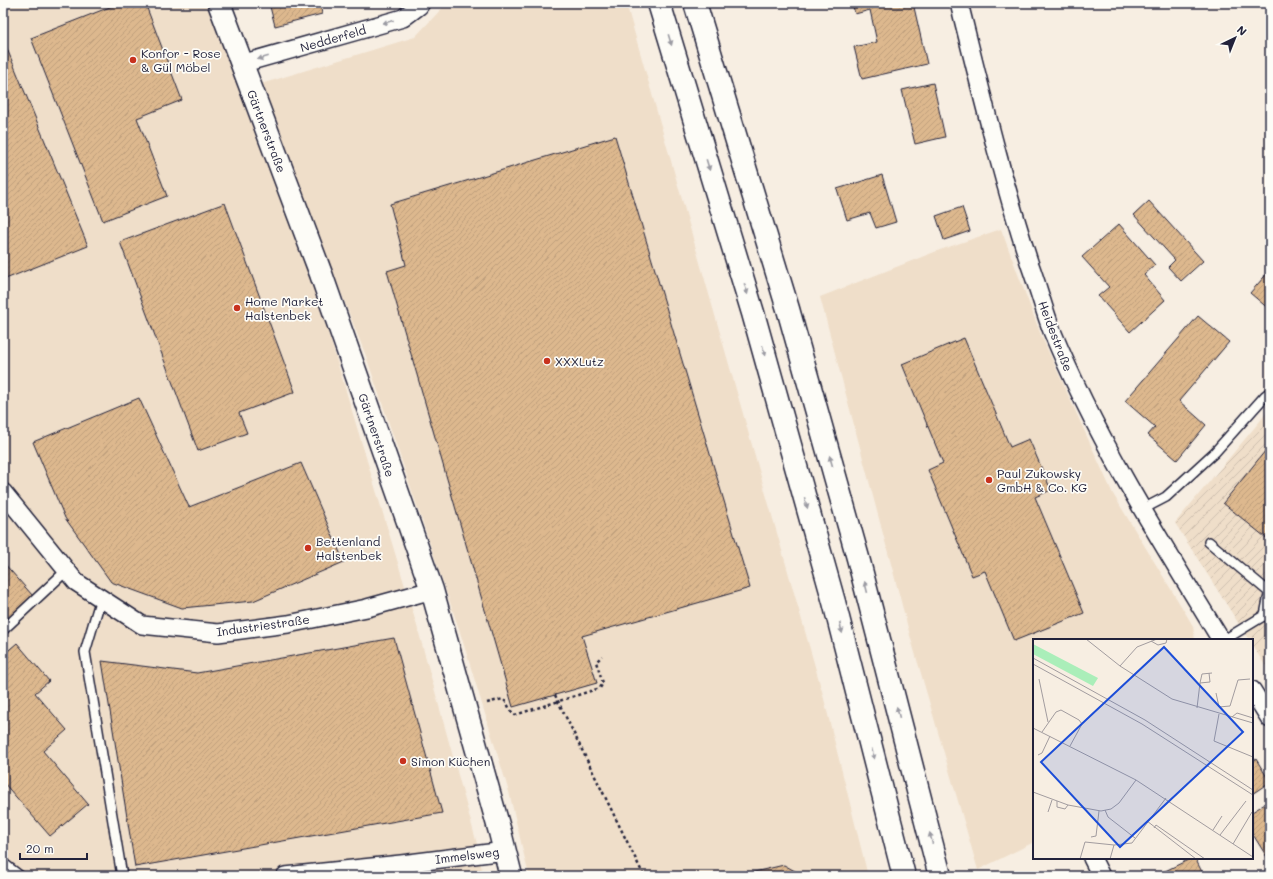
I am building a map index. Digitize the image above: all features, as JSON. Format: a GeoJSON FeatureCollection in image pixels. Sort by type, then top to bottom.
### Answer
{"type":"FeatureCollection","features":[{"type":"Feature","properties":{"kind":"main road","name":"Gärtnerstraße"},"geometry":{"type":"LineString","coordinates":[[219,3],[321,274],[432,590],[511,876]]}},
{"type":"Feature","properties":{"kind":"main road"},"geometry":{"type":"LineString","coordinates":[[659,3],[753,313],[834,602],[904,876]]}},
{"type":"Feature","properties":{"kind":"main road"},"geometry":{"type":"LineString","coordinates":[[695,3],[788,309],[858,558],[940,876]]}},
{"type":"Feature","properties":{"kind":"street","name":"Nedderfeld"},"geometry":{"type":"LineString","coordinates":[[241,64],[403,18],[419,6],[420,3]]}},
{"type":"Feature","properties":{"kind":"street","name":"Heidestraße"},"geometry":{"type":"LineString","coordinates":[[959,3],[998,161],[1025,250],[1052,330],[1083,401],[1141,510],[1220,639]]}},
{"type":"Feature","properties":{"kind":"street","name":"Industriestraße"},"geometry":{"type":"LineString","coordinates":[[3,492],[76,582],[142,625],[218,633],[288,624],[352,611],[432,590]]}},
{"type":"Feature","properties":{"kind":"street"},"geometry":{"type":"LineString","coordinates":[[1253,692],[1270,719]]}},
{"type":"Feature","properties":{"kind":"street","name":"Immelsweg"},"geometry":{"type":"LineString","coordinates":[[285,876],[505,851]]}},
{"type":"Feature","properties":{"kind":"street"},"geometry":{"type":"LineString","coordinates":[[1092,859],[1101,876]]}},
{"type":"Feature","properties":{"kind":"lane"},"geometry":{"type":"LineString","coordinates":[[1141,510],[1166,497],[1215,452],[1264,396],[1270,392]]}},
{"type":"Feature","properties":{"kind":"lane"},"geometry":{"type":"LineString","coordinates":[[1209,542],[1270,591],[1268,617],[1226,639]]}},
{"type":"Feature","properties":{"kind":"lane"},"geometry":{"type":"LineString","coordinates":[[3,630],[66,571]]}},
{"type":"Feature","properties":{"kind":"lane"},"geometry":{"type":"LineString","coordinates":[[101,598],[85,652],[122,876]]}},
{"type":"Feature","properties":{"kind":"lane"},"geometry":{"type":"LineString","coordinates":[[3,863],[20,876]]}},
{"type":"Feature","properties":{"kind":"path"},"geometry":{"type":"LineString","coordinates":[[489,703],[503,699],[507,702],[511,712],[515,715],[600,688],[603,683],[596,662],[602,656]]}},
{"type":"Feature","properties":{"kind":"path"},"geometry":{"type":"LineString","coordinates":[[555,696],[644,876]]}},
{"type":"Feature","properties":{"kind":"shaded area"},"geometry":{"type":"Polygon","coordinates":[[[3,3],[215,3],[317,295],[417,626],[477,844],[483,876],[3,876],[3,3]]]}},
{"type":"Feature","properties":{"kind":"shaded area"},"geometry":{"type":"Polygon","coordinates":[[[447,3],[626,3],[822,691],[868,876],[529,876],[509,792],[459,629],[366,356],[273,121],[261,84],[415,37],[447,3]]]}},
{"type":"Feature","properties":{"kind":"shaded area"},"geometry":{"type":"Polygon","coordinates":[[[1001,229],[1041,335],[1113,494],[1193,626],[1195,639],[1033,639],[1033,842],[978,870],[911,639],[820,297],[937,251],[1001,229]]]}},
{"type":"Feature","properties":{"kind":"shaded area"},"geometry":{"type":"Polygon","coordinates":[[[1270,409],[1270,673],[1253,647],[1253,639],[1248,639],[1175,523],[1270,409]]]}},
{"type":"Feature","properties":{"kind":"building"},"geometry":{"type":"Polygon","coordinates":[[[120,3],[145,3],[182,100],[137,118],[167,196],[103,221],[31,38],[120,3]]]}},
{"type":"Feature","properties":{"kind":"building"},"geometry":{"type":"Polygon","coordinates":[[[269,3],[320,3],[322,14],[275,26],[269,3]]]}},
{"type":"Feature","properties":{"kind":"building"},"geometry":{"type":"Polygon","coordinates":[[[852,3],[913,3],[927,64],[862,79],[854,47],[877,42],[870,10],[855,14],[852,3]]]}},
{"type":"Feature","properties":{"kind":"building"},"geometry":{"type":"Polygon","coordinates":[[[3,39],[88,246],[3,280],[3,39]]]}},
{"type":"Feature","properties":{"kind":"building"},"geometry":{"type":"Polygon","coordinates":[[[933,83],[945,137],[915,144],[902,90],[933,83]]]}},
{"type":"Feature","properties":{"kind":"building","name":"XXXLutz"},"geometry":{"type":"Polygon","coordinates":[[[615,136],[750,588],[582,636],[597,683],[513,707],[387,271],[406,265],[390,204],[615,136]]]}},
{"type":"Feature","properties":{"kind":"building"},"geometry":{"type":"Polygon","coordinates":[[[882,175],[896,222],[876,228],[870,213],[847,220],[837,189],[882,175]]]}},
{"type":"Feature","properties":{"kind":"building"},"geometry":{"type":"Polygon","coordinates":[[[1149,201],[1203,261],[1181,281],[1168,267],[1175,260],[1134,215],[1149,201]]]}},
{"type":"Feature","properties":{"kind":"building"},"geometry":{"type":"Polygon","coordinates":[[[225,203],[295,392],[239,413],[247,433],[198,451],[120,242],[225,203]]]}},
{"type":"Feature","properties":{"kind":"building"},"geometry":{"type":"Polygon","coordinates":[[[962,207],[970,231],[944,240],[936,216],[962,207]]]}},
{"type":"Feature","properties":{"kind":"building"},"geometry":{"type":"Polygon","coordinates":[[[1119,224],[1155,265],[1144,275],[1165,300],[1130,332],[1098,296],[1109,287],[1082,257],[1119,224]]]}},
{"type":"Feature","properties":{"kind":"building"},"geometry":{"type":"Polygon","coordinates":[[[1270,270],[1270,310],[1250,293],[1270,270]]]}},
{"type":"Feature","properties":{"kind":"building"},"geometry":{"type":"Polygon","coordinates":[[[1198,316],[1229,342],[1179,401],[1206,425],[1177,460],[1148,435],[1155,427],[1125,401],[1198,316]]]}},
{"type":"Feature","properties":{"kind":"building","name":"Paul Zukowsky GmbH & Co. KG"},"geometry":{"type":"Polygon","coordinates":[[[964,338],[1010,447],[1029,439],[1051,490],[1035,497],[1084,613],[1014,641],[985,571],[972,576],[928,470],[943,463],[902,364],[964,338]]]}},
{"type":"Feature","properties":{"kind":"building"},"geometry":{"type":"Polygon","coordinates":[[[139,398],[189,507],[301,463],[344,562],[253,601],[182,608],[111,582],[65,518],[33,442],[139,398]]]}},
{"type":"Feature","properties":{"kind":"building"},"geometry":{"type":"Polygon","coordinates":[[[1270,445],[1270,541],[1223,503],[1270,445]]]}},
{"type":"Feature","properties":{"kind":"building"},"geometry":{"type":"Polygon","coordinates":[[[3,562],[33,596],[3,622],[3,562]]]}},
{"type":"Feature","properties":{"kind":"building"},"geometry":{"type":"Polygon","coordinates":[[[394,638],[442,813],[135,867],[102,661],[197,673],[394,638]]]}},
{"type":"Feature","properties":{"kind":"building"},"geometry":{"type":"Polygon","coordinates":[[[17,643],[49,681],[35,693],[67,730],[43,751],[88,804],[50,836],[3,782],[3,655],[17,643]]]}},
{"type":"Feature","properties":{"kind":"building"},"geometry":{"type":"Polygon","coordinates":[[[1256,759],[1270,782],[1253,793],[1253,760],[1256,759]]]}},
{"type":"Feature","properties":{"kind":"building"},"geometry":{"type":"Polygon","coordinates":[[[1270,801],[1270,862],[1253,835],[1253,811],[1270,801]]]}},
{"type":"Feature","properties":{"kind":"building"},"geometry":{"type":"Polygon","coordinates":[[[1190,859],[1196,859],[1204,876],[1162,876],[1161,873],[1190,859]]]}},
{"type":"Feature","properties":{"kind":"building"},"geometry":{"type":"Polygon","coordinates":[[[784,865],[804,876],[737,876],[784,865]]]}},
{"type":"Feature","properties":{"kind":"place","name":"Konfor - Rose & Gül Möbel"},"geometry":{"type":"Point","coordinates":[133,60]}},
{"type":"Feature","properties":{"kind":"place","name":"Home Market Halstenbek"},"geometry":{"type":"Point","coordinates":[237,308]}},
{"type":"Feature","properties":{"kind":"place","name":"XXXLutz"},"geometry":{"type":"Point","coordinates":[547,361]}},
{"type":"Feature","properties":{"kind":"place","name":"Paul Zukowsky GmbH & Co. KG"},"geometry":{"type":"Point","coordinates":[989,480]}},
{"type":"Feature","properties":{"kind":"place","name":"Bettenland Halstenbek"},"geometry":{"type":"Point","coordinates":[308,548]}},
{"type":"Feature","properties":{"kind":"place","name":"Simon Küchen"},"geometry":{"type":"Point","coordinates":[403,761]}}]}
